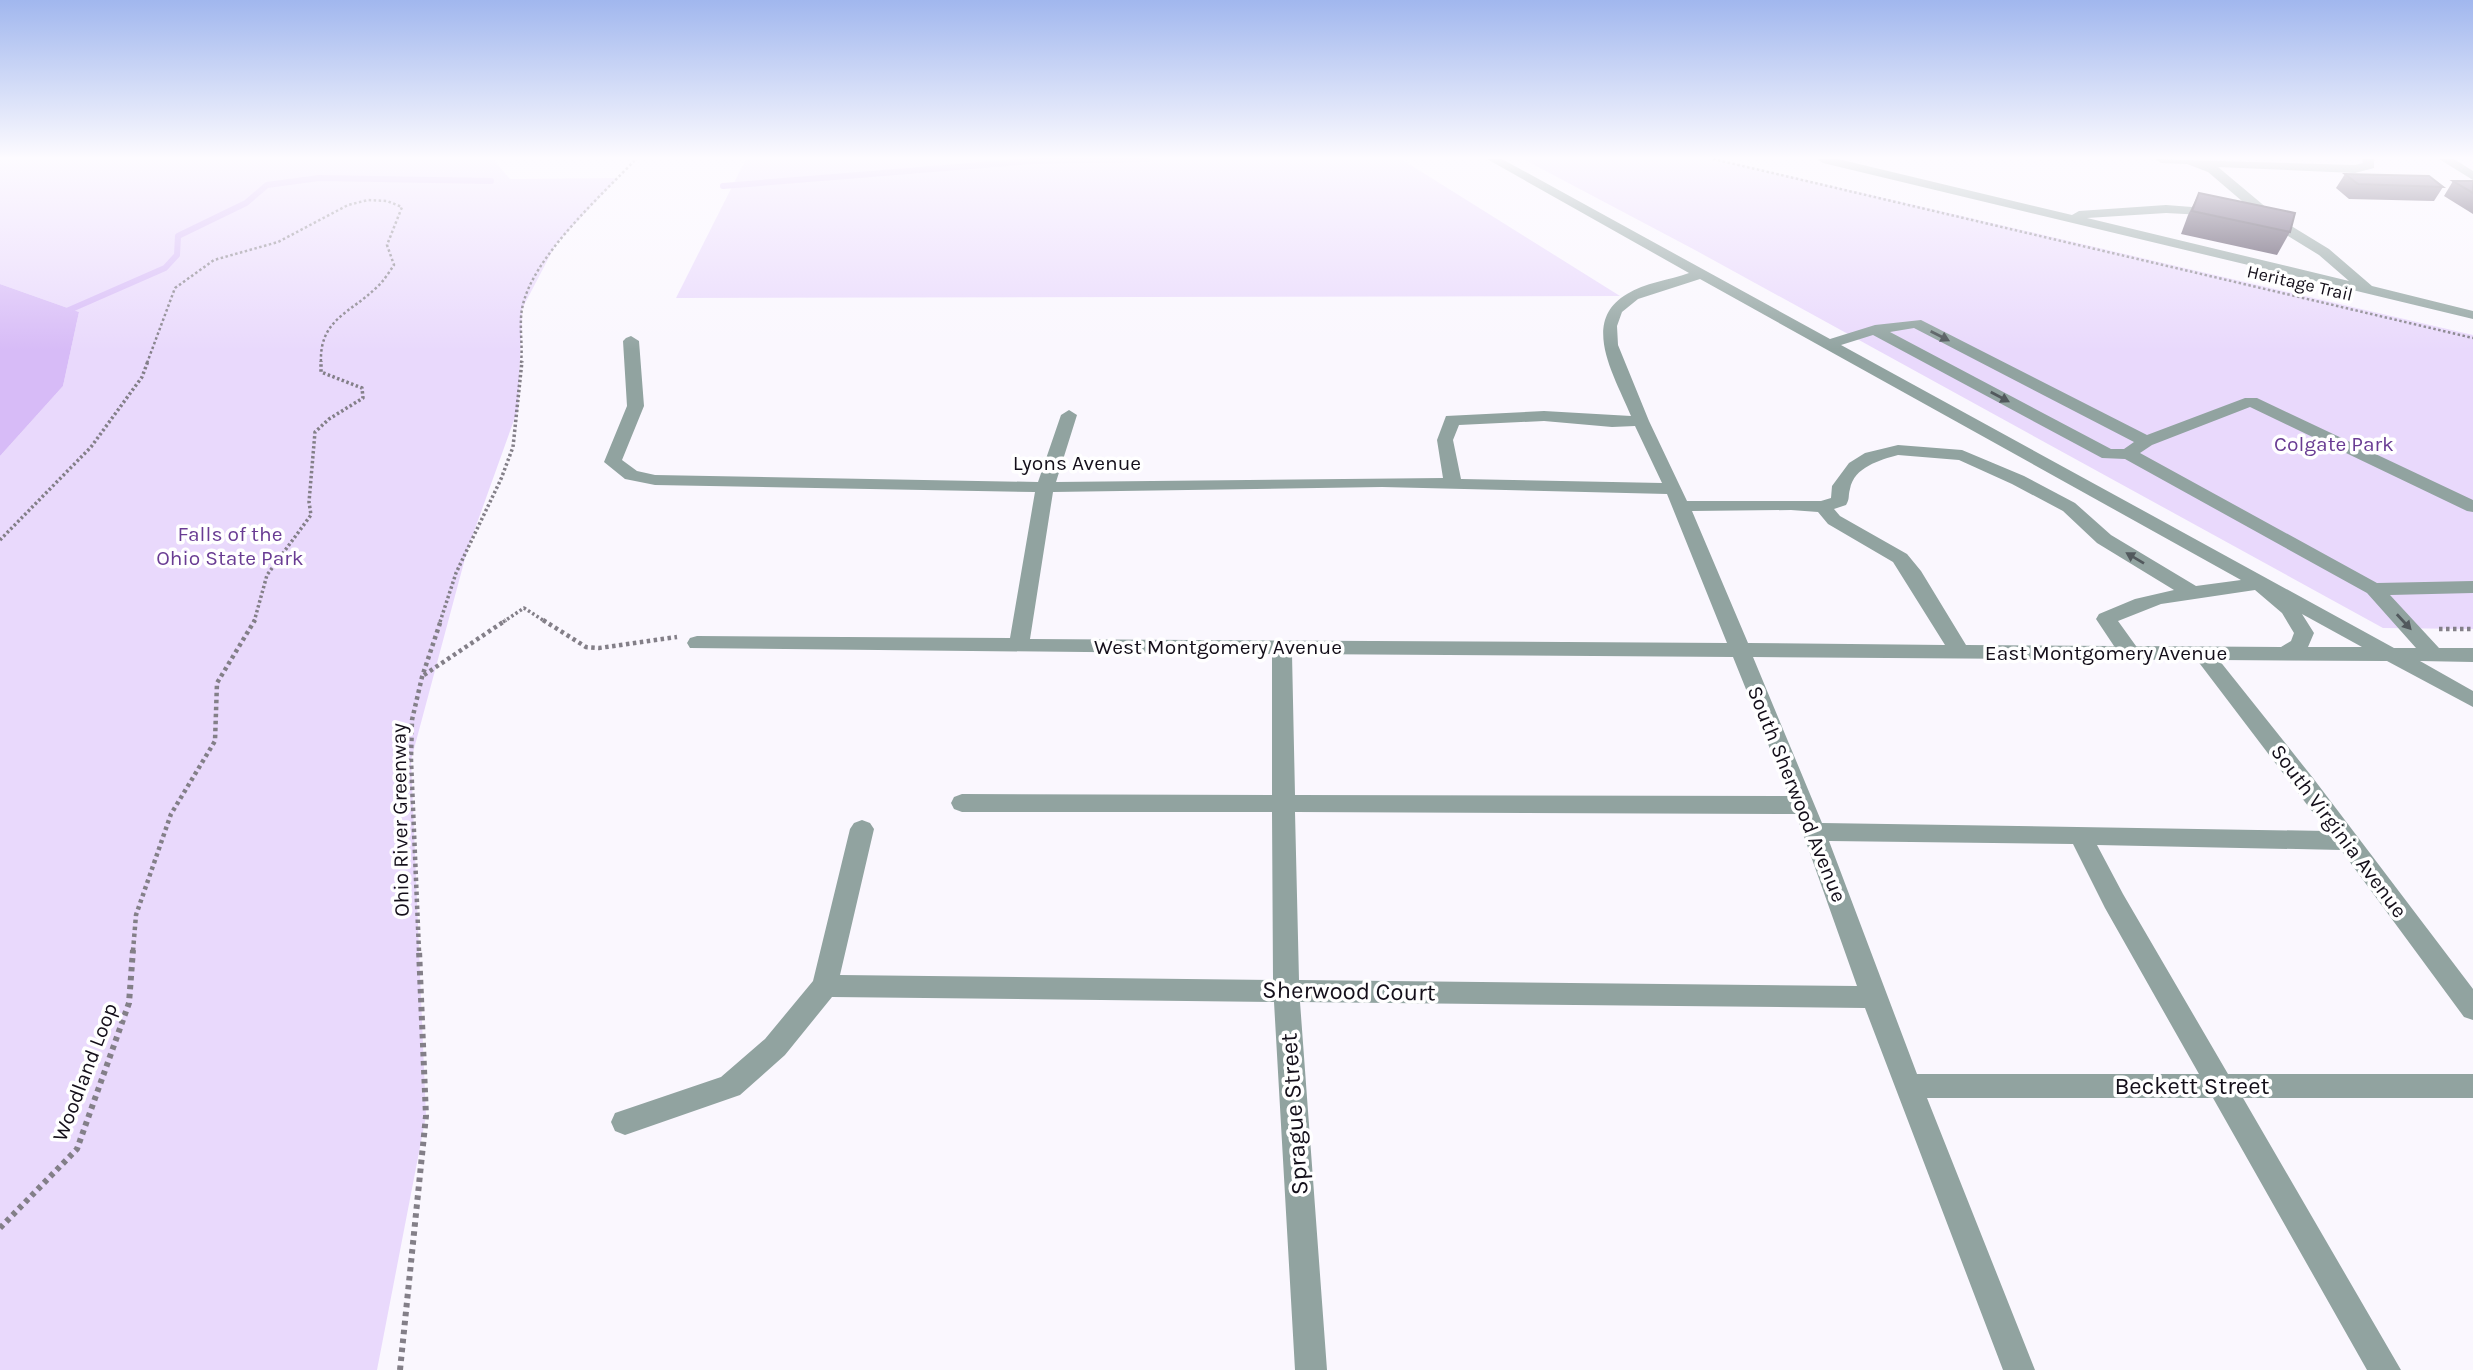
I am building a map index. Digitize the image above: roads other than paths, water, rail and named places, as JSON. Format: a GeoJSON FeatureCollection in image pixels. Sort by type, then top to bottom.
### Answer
{"type":"FeatureCollection","features":[{"type":"Feature","properties":{"kind":"street"},"geometry":{"type":"LineString","coordinates":[[1609,223],[2473,700]]}},
{"type":"Feature","properties":{"kind":"street"},"geometry":{"type":"LineString","coordinates":[[2086,223],[2473,316]]}},
{"type":"Feature","properties":{"kind":"street"},"geometry":{"type":"LineString","coordinates":[[2277,223],[2324,252],[2371,292]]}},
{"type":"Feature","properties":{"kind":"street","name":"South Sherwood Avenue"},"geometry":{"type":"LineString","coordinates":[[1702,274],[1633,296],[1615,310],[1609,326],[1610,345],[1677,498],[1815,832],[1874,997],[1911,1086],[2019,1370]]}},
{"type":"Feature","properties":{"kind":"street"},"geometry":{"type":"LineString","coordinates":[[1828,344],[1875,330],[1916,323],[2146,442]]}},
{"type":"Feature","properties":{"kind":"street"},"geometry":{"type":"LineString","coordinates":[[1875,330],[2108,454],[2128,454],[2374,589],[2434,654]]}},
{"type":"Feature","properties":{"kind":"street","name":"Lyons Avenue"},"geometry":{"type":"LineString","coordinates":[[631,341],[636,409],[616,445],[613,463],[631,475],[655,480],[1045,487],[1453,484],[1823,507]]}},
{"type":"Feature","properties":{"kind":"street"},"geometry":{"type":"LineString","coordinates":[[2128,454],[2146,442],[2251,401],[2473,507]]}},
{"type":"Feature","properties":{"kind":"street"},"geometry":{"type":"LineString","coordinates":[[1019,646],[1045,487],[1069,415]]}},
{"type":"Feature","properties":{"kind":"street"},"geometry":{"type":"LineString","coordinates":[[1453,484],[1445,440],[1452,420],[1544,416],[1612,422],[1642,421]]}},
{"type":"Feature","properties":{"kind":"street"},"geometry":{"type":"LineString","coordinates":[[1960,652],[1911,570],[1899,558],[1834,520],[1823,507],[1840,501],[1841,486],[1855,467],[1871,457],[1898,450],[1962,455],[2018,480],[2068,507],[2104,539],[2193,593]]}},
{"type":"Feature","properties":{"kind":"street"},"geometry":{"type":"LineString","coordinates":[[2130,653],[2106,619],[2141,604],[2259,583],[2289,609],[2304,633],[2299,645],[2284,654]]}},
{"type":"Feature","properties":{"kind":"street"},"geometry":{"type":"LineString","coordinates":[[2374,589],[2473,587]]}},
{"type":"Feature","properties":{"kind":"street","name":"West Montgomery Avenue"},"geometry":{"type":"LineString","coordinates":[[697,643],[1740,651]]}},
{"type":"Feature","properties":{"kind":"street","name":"Sprague Street"},"geometry":{"type":"LineString","coordinates":[[1282,648],[1286,991],[1311,1370]]}},
{"type":"Feature","properties":{"kind":"street","name":"East Montgomery Avenue"},"geometry":{"type":"LineString","coordinates":[[1740,651],[2473,655]]}},
{"type":"Feature","properties":{"kind":"street","name":"South Virginia Avenue"},"geometry":{"type":"LineString","coordinates":[[2203,654],[2348,841],[2473,1009]]}},
{"type":"Feature","properties":{"kind":"street"},"geometry":{"type":"LineString","coordinates":[[962,803],[1804,805]]}},
{"type":"Feature","properties":{"kind":"street"},"geometry":{"type":"LineString","coordinates":[[625,1122],[730,1086],[775,1046],[825,986],[862,829]]}},
{"type":"Feature","properties":{"kind":"street"},"geometry":{"type":"LineString","coordinates":[[1815,832],[2348,841]]}},
{"type":"Feature","properties":{"kind":"street"},"geometry":{"type":"LineString","coordinates":[[2081,836],[2114,901],[2385,1370]]}},
{"type":"Feature","properties":{"kind":"street","name":"Sherwood Court"},"geometry":{"type":"LineString","coordinates":[[825,986],[1874,997]]}},
{"type":"Feature","properties":{"kind":"street","name":"Beckett Street"},"geometry":{"type":"LineString","coordinates":[[1911,1086],[2473,1086]]}},
{"type":"Feature","properties":{"kind":"waterway"},"geometry":{"type":"LineString","coordinates":[[60,314],[165,268],[177,255],[178,236],[205,223]]}},
{"type":"Feature","properties":{"kind":"park label","name":"Colgate Park"},"geometry":{"type":"Point","coordinates":[2334,444]}},
{"type":"Feature","properties":{"kind":"park label","name":"Falls of the Ohio State Park"},"geometry":{"type":"Point","coordinates":[230,546]}}]}
